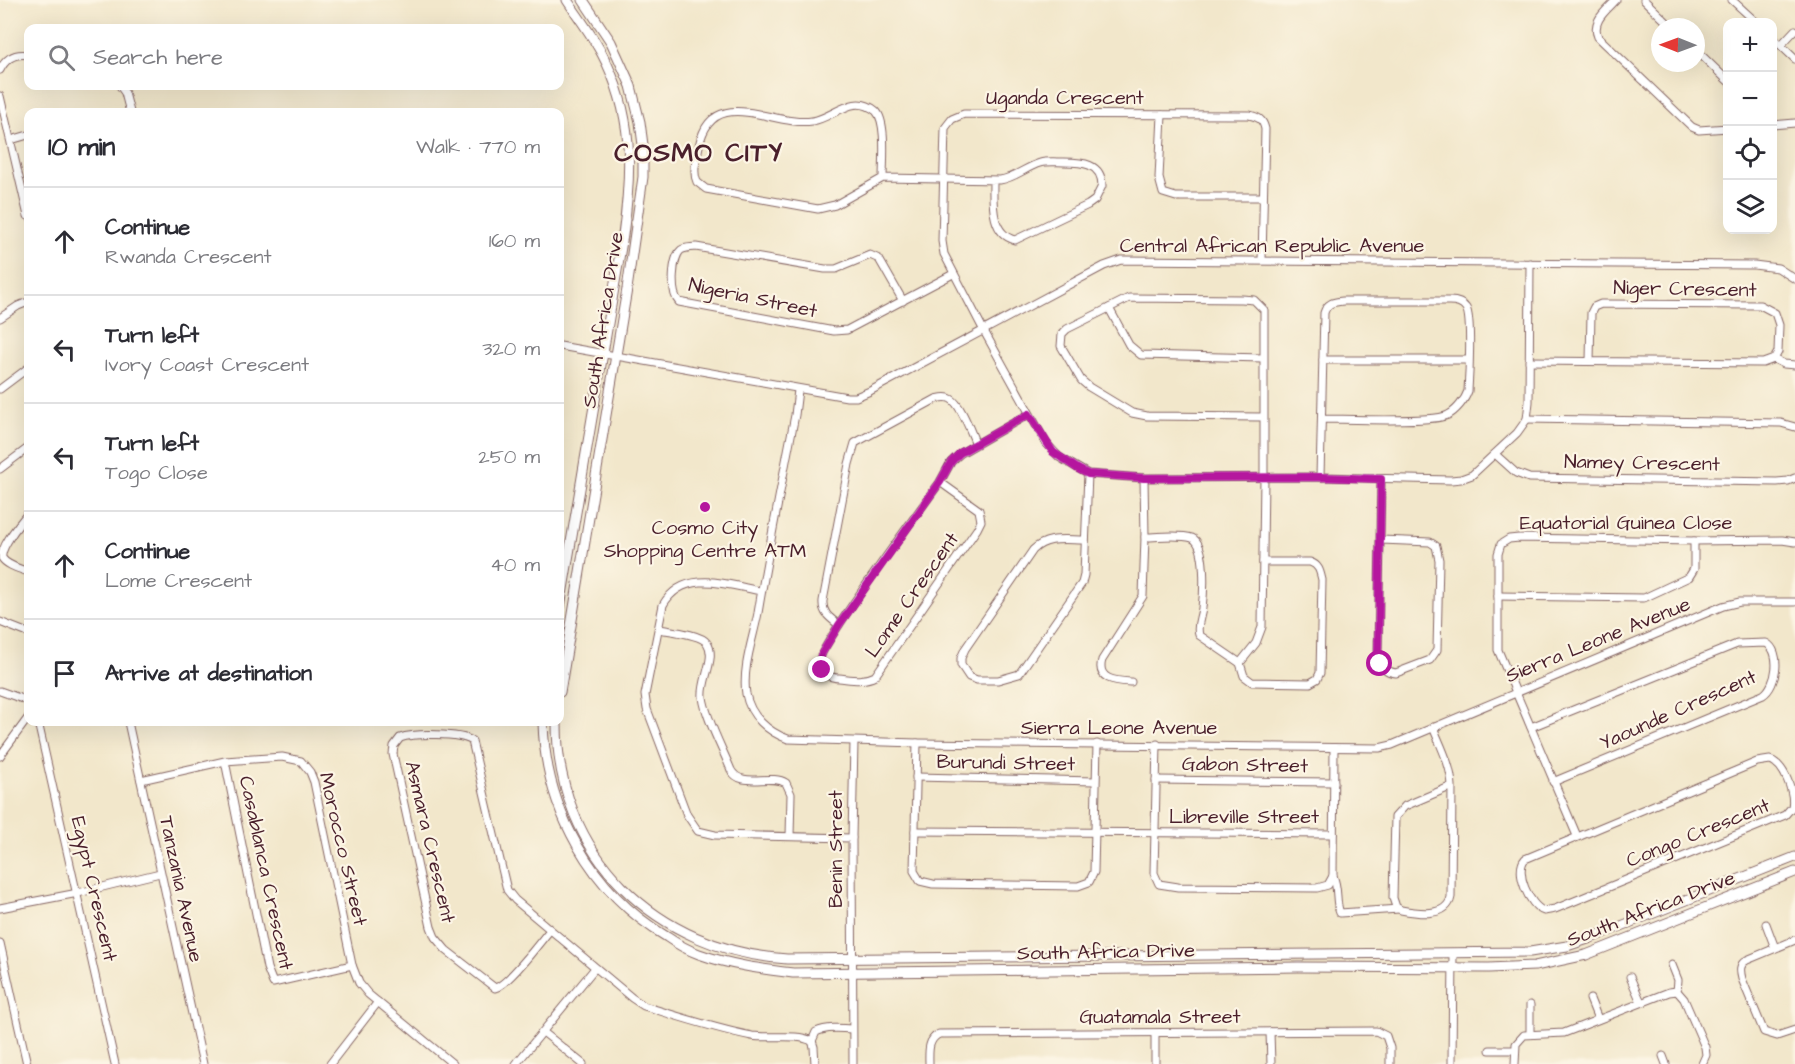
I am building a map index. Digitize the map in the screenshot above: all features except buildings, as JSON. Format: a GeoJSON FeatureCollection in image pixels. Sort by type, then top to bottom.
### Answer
{"type":"FeatureCollection","features":[{"type":"Feature","properties":{"kind":"street","name":"South Africa Drive"},"geometry":{"type":"LineString","coordinates":[[564,582],[628,198],[630,174],[628,137],[621,101],[609,69],[567,0]]}},
{"type":"Feature","properties":{"kind":"street","name":"South Africa Drive"},"geometry":{"type":"LineString","coordinates":[[564,668],[642,195],[643,145],[636,102],[611,42],[583,0]]}},
{"type":"Feature","properties":{"kind":"street"},"geometry":{"type":"LineString","coordinates":[[1616,0],[1597,21],[1598,37],[1692,127],[1699,130],[1723,128]]}},
{"type":"Feature","properties":{"kind":"street"},"geometry":{"type":"LineString","coordinates":[[1644,0],[1663,18]]}},
{"type":"Feature","properties":{"kind":"street"},"geometry":{"type":"LineString","coordinates":[[1732,0],[1752,18]]}},
{"type":"Feature","properties":{"kind":"street"},"geometry":{"type":"LineString","coordinates":[[1781,45],[1795,30]]}},
{"type":"Feature","properties":{"kind":"street"},"geometry":{"type":"LineString","coordinates":[[1777,42],[1795,59]]}},
{"type":"Feature","properties":{"kind":"street"},"geometry":{"type":"LineString","coordinates":[[0,70],[12,56],[24,54]]}},
{"type":"Feature","properties":{"kind":"street"},"geometry":{"type":"LineString","coordinates":[[1705,59],[1723,76]]}},
{"type":"Feature","properties":{"kind":"street"},"geometry":{"type":"LineString","coordinates":[[123,90],[128,108]]}},
{"type":"Feature","properties":{"kind":"street"},"geometry":{"type":"LineString","coordinates":[[0,96],[24,189]]}},
{"type":"Feature","properties":{"kind":"street"},"geometry":{"type":"LineString","coordinates":[[883,178],[882,120],[875,111],[860,104],[848,105],[822,119],[811,122],[743,112],[729,112],[720,115],[708,124],[701,135],[695,172],[697,182],[706,189],[818,209],[835,205],[883,178],[993,180],[1012,177],[1042,162],[1089,164],[1098,171],[1102,186],[1095,200],[1088,205],[1015,240],[1005,236],[996,221],[993,206],[993,180]]}},
{"type":"Feature","properties":{"kind":"street","name":"Uganda Crescent"},"geometry":{"type":"LineString","coordinates":[[1088,474],[1053,452],[1029,414],[953,274],[942,245],[945,128],[952,118],[960,115],[1249,115],[1261,119],[1265,129],[1262,260]]}},
{"type":"Feature","properties":{"kind":"street"},"geometry":{"type":"LineString","coordinates":[[1162,115],[1159,178],[1163,193],[1176,197],[1263,197]]}},
{"type":"Feature","properties":{"kind":"street"},"geometry":{"type":"LineString","coordinates":[[1777,124],[1795,123]]}},
{"type":"Feature","properties":{"kind":"street"},"geometry":{"type":"LineString","coordinates":[[11,140],[24,136]]}},
{"type":"Feature","properties":{"kind":"street","name":"Nigeria Street"},"geometry":{"type":"LineString","coordinates":[[903,300],[879,259],[874,256],[864,256],[836,269],[825,269],[696,248],[687,248],[678,254],[672,290],[674,297],[683,304],[834,331],[847,330],[953,274]]}},
{"type":"Feature","properties":{"kind":"street","name":"Central African Republic Avenue"},"geometry":{"type":"LineString","coordinates":[[564,347],[847,398],[856,397],[1113,262],[1133,259],[1760,265],[1778,268],[1795,279]]}},
{"type":"Feature","properties":{"kind":"street"},"geometry":{"type":"LineString","coordinates":[[1084,540],[1048,540],[1040,543],[1033,550],[964,649],[961,665],[969,677],[977,680],[998,680],[1019,674],[1082,583],[1088,474],[1144,478],[1381,479],[1461,479],[1472,475],[1517,433],[1527,419],[1530,263]]}},
{"type":"Feature","properties":{"kind":"street"},"geometry":{"type":"LineString","coordinates":[[1240,663],[1260,634],[1263,562],[1264,310],[1254,300],[1129,298],[1062,333],[1061,346],[1081,380],[1132,413],[1263,417]]}},
{"type":"Feature","properties":{"kind":"street"},"geometry":{"type":"LineString","coordinates":[[1320,477],[1324,313],[1331,303],[1449,301],[1460,302],[1468,310],[1466,395],[1454,411],[1444,417],[1431,419],[1323,419]]}},
{"type":"Feature","properties":{"kind":"street","name":"Niger Crescent"},"geometry":{"type":"LineString","coordinates":[[1590,361],[1591,313],[1594,307],[1605,303],[1766,306],[1774,313],[1778,321],[1779,347],[1774,359]]}},
{"type":"Feature","properties":{"kind":"street"},"geometry":{"type":"LineString","coordinates":[[0,318],[24,304]]}},
{"type":"Feature","properties":{"kind":"street"},"geometry":{"type":"LineString","coordinates":[[1109,308],[1129,345],[1140,355],[1263,358]]}},
{"type":"Feature","properties":{"kind":"street"},"geometry":{"type":"LineString","coordinates":[[1529,361],[1763,363],[1774,359],[1784,364],[1795,364]]}},
{"type":"Feature","properties":{"kind":"street"},"geometry":{"type":"LineString","coordinates":[[1323,360],[1468,360]]}},
{"type":"Feature","properties":{"kind":"street"},"geometry":{"type":"LineString","coordinates":[[0,389],[24,371]]}},
{"type":"Feature","properties":{"kind":"street","name":"Sierra Leone Avenue"},"geometry":{"type":"LineString","coordinates":[[798,390],[746,674],[747,694],[752,710],[767,728],[788,739],[917,743],[1384,747],[1729,604],[1795,602]]}},
{"type":"Feature","properties":{"kind":"street"},"geometry":{"type":"LineString","coordinates":[[976,444],[957,404],[944,397],[936,399],[855,443],[822,608],[839,625],[940,482],[951,462],[960,453],[976,444],[1029,414]]}},
{"type":"Feature","properties":{"kind":"street"},"geometry":{"type":"LineString","coordinates":[[1527,419],[1781,423],[1795,427]]}},
{"type":"Feature","properties":{"kind":"street"},"geometry":{"type":"LineString","coordinates":[[2,465],[24,451]]}},
{"type":"Feature","properties":{"kind":"street","name":"Namey Crescent"},"geometry":{"type":"LineString","coordinates":[[1495,454],[1516,473],[1529,478],[1777,482],[1795,478]]}},
{"type":"Feature","properties":{"kind":"street"},"geometry":{"type":"LineString","coordinates":[[1131,682],[1108,679],[1100,667],[1102,660],[1143,596],[1144,478]]}},
{"type":"Feature","properties":{"kind":"street"},"geometry":{"type":"LineString","coordinates":[[1381,479],[1378,656],[1380,664],[1386,670],[1396,673],[1430,660],[1437,650],[1439,560],[1436,546],[1430,542],[1381,540]]}},
{"type":"Feature","properties":{"kind":"street","name":"Lome Crescent"},"geometry":{"type":"LineString","coordinates":[[839,625],[822,653],[819,663],[822,670],[834,678],[865,679],[875,676],[981,521],[979,510],[975,505],[940,482]]}},
{"type":"Feature","properties":{"kind":"street"},"geometry":{"type":"LineString","coordinates":[[24,518],[3,543],[1,551],[2,558],[8,564],[24,570]]}},
{"type":"Feature","properties":{"kind":"street"},"geometry":{"type":"LineString","coordinates":[[1145,537],[1190,537],[1198,542],[1202,549],[1203,562],[1199,635],[1240,663],[1244,676],[1248,680],[1256,683],[1310,683],[1317,679],[1320,673],[1322,580],[1319,568],[1305,561],[1263,562]]}},
{"type":"Feature","properties":{"kind":"street","name":"Equatorial Guinea Close"},"geometry":{"type":"LineString","coordinates":[[1577,836],[1497,645],[1501,544],[1509,539],[1782,540],[1795,542]]}},
{"type":"Feature","properties":{"kind":"street"},"geometry":{"type":"LineString","coordinates":[[1498,596],[1644,597],[1689,577],[1694,569],[1694,541]]}},
{"type":"Feature","properties":{"kind":"street"},"geometry":{"type":"LineString","coordinates":[[761,591],[710,582],[693,582],[685,584],[667,598],[663,605],[645,702],[671,773],[693,825],[698,831],[715,835],[852,838]]}},
{"type":"Feature","properties":{"kind":"street"},"geometry":{"type":"LineString","coordinates":[[0,622],[24,631]]}},
{"type":"Feature","properties":{"kind":"street"},"geometry":{"type":"LineString","coordinates":[[659,629],[699,637],[707,642],[710,656],[703,696],[733,775],[740,779],[775,779],[786,783],[791,794],[790,836]]}},
{"type":"Feature","properties":{"kind":"street","name":"Yaounde Crescent"},"geometry":{"type":"LineString","coordinates":[[1531,727],[1737,644],[1766,643],[1770,644],[1774,651],[1774,679],[1770,690],[1763,695],[1553,782]]}},
{"type":"Feature","properties":{"kind":"street"},"geometry":{"type":"LineString","coordinates":[[0,691],[24,700]]}},
{"type":"Feature","properties":{"kind":"street"},"geometry":{"type":"LineString","coordinates":[[0,756],[24,723]]}},
{"type":"Feature","properties":{"kind":"street","name":"Egypt Crescent"},"geometry":{"type":"LineString","coordinates":[[39,726],[115,1064]]}},
{"type":"Feature","properties":{"kind":"street","name":"Tanzania Avenue"},"geometry":{"type":"LineString","coordinates":[[129,726],[203,1064]]}},
{"type":"Feature","properties":{"kind":"street","name":"South Africa Drive"},"geometry":{"type":"LineString","coordinates":[[543,726],[551,783],[573,840],[588,864],[633,914],[652,929],[687,949],[732,964],[793,973],[1526,966],[1575,958],[1795,872]]}},
{"type":"Feature","properties":{"kind":"street","name":"South Africa Drive"},"geometry":{"type":"LineString","coordinates":[[557,726],[560,762],[566,792],[578,824],[608,872],[648,910],[698,939],[759,957],[787,959],[1530,952],[1575,944],[1795,857]]}},
{"type":"Feature","properties":{"kind":"street"},"geometry":{"type":"LineString","coordinates":[[1334,748],[1334,876],[1338,889],[1340,913],[1399,909],[1436,912],[1444,910],[1449,905],[1452,786],[1450,769],[1433,727]]}},
{"type":"Feature","properties":{"kind":"street","name":"Asmara Crescent"},"geometry":{"type":"LineString","coordinates":[[460,736],[472,741],[507,890],[515,900],[550,930],[508,979],[495,988],[440,944],[431,927],[393,754],[394,746],[400,738],[460,736]]}},
{"type":"Feature","properties":{"kind":"street","name":"Benin Street"},"geometry":{"type":"LineString","coordinates":[[853,1064],[854,742]]}},
{"type":"Feature","properties":{"kind":"street"},"geometry":{"type":"LineString","coordinates":[[917,743],[915,876],[925,882],[1078,886],[1089,882],[1094,872],[1097,744]]}},
{"type":"Feature","properties":{"kind":"street"},"geometry":{"type":"LineString","coordinates":[[1157,744],[1154,834],[1156,880],[1165,886],[1317,888],[1328,885],[1334,876]]}},
{"type":"Feature","properties":{"kind":"street","name":"Morocco Street"},"geometry":{"type":"LineString","coordinates":[[141,780],[225,761],[282,757],[301,761],[310,772],[352,964],[363,989],[453,1064]]}},
{"type":"Feature","properties":{"kind":"street","name":"Congo Crescent"},"geometry":{"type":"LineString","coordinates":[[1766,760],[1773,761],[1779,766],[1793,797],[1791,810],[1779,817],[1555,909],[1540,910],[1530,899],[1521,873],[1521,863],[1533,855],[1577,836],[1766,760]]}},
{"type":"Feature","properties":{"kind":"street","name":"Casablanca Crescent"},"geometry":{"type":"LineString","coordinates":[[225,761],[267,968],[273,983],[352,964]]}},
{"type":"Feature","properties":{"kind":"street","name":"Burundi Street"},"geometry":{"type":"LineString","coordinates":[[916,777],[1095,781]]}},
{"type":"Feature","properties":{"kind":"street","name":"Gabon Street"},"geometry":{"type":"LineString","coordinates":[[1156,780],[1334,782]]}},
{"type":"Feature","properties":{"kind":"street"},"geometry":{"type":"LineString","coordinates":[[1399,909],[1394,905],[1392,893],[1395,817],[1405,806],[1452,786]]}},
{"type":"Feature","properties":{"kind":"street","name":"Libreville Street"},"geometry":{"type":"LineString","coordinates":[[915,831],[1333,834]]}},
{"type":"Feature","properties":{"kind":"street"},"geometry":{"type":"LineString","coordinates":[[0,908],[78,893],[160,873]]}},
{"type":"Feature","properties":{"kind":"street"},"geometry":{"type":"LineString","coordinates":[[1766,924],[1775,948]]}},
{"type":"Feature","properties":{"kind":"street"},"geometry":{"type":"LineString","coordinates":[[550,930],[644,1006],[751,1035],[770,1038],[800,1038],[812,1041]]}},
{"type":"Feature","properties":{"kind":"street"},"geometry":{"type":"LineString","coordinates":[[1795,940],[1744,961],[1740,974],[1764,1032],[1777,1036],[1795,1030]]}},
{"type":"Feature","properties":{"kind":"street"},"geometry":{"type":"LineString","coordinates":[[0,943],[27,1064]]}},
{"type":"Feature","properties":{"kind":"street"},"geometry":{"type":"LineString","coordinates":[[1452,1064],[1453,953]]}},
{"type":"Feature","properties":{"kind":"street"},"geometry":{"type":"LineString","coordinates":[[1672,965],[1678,980],[1677,992],[1687,1004],[1705,1047],[1706,1055],[1702,1064]]}},
{"type":"Feature","properties":{"kind":"street"},"geometry":{"type":"LineString","coordinates":[[516,1064],[596,968]]}},
{"type":"Feature","properties":{"kind":"street"},"geometry":{"type":"LineString","coordinates":[[1630,977],[1641,1002]]}},
{"type":"Feature","properties":{"kind":"street"},"geometry":{"type":"LineString","coordinates":[[1515,1064],[1515,1050],[1520,1037],[1530,1034],[1564,1033],[1663,993],[1677,992]]}},
{"type":"Feature","properties":{"kind":"street"},"geometry":{"type":"LineString","coordinates":[[1590,999],[1598,1019]]}},
{"type":"Feature","properties":{"kind":"street"},"geometry":{"type":"LineString","coordinates":[[330,1064],[378,1002]]}},
{"type":"Feature","properties":{"kind":"street"},"geometry":{"type":"LineString","coordinates":[[1530,1005],[1530,1034]]}},
{"type":"Feature","properties":{"kind":"street"},"geometry":{"type":"LineString","coordinates":[[815,1064],[812,1041],[816,1032],[827,1028],[852,1029]]}},
{"type":"Feature","properties":{"kind":"street","name":"Guatamala Street"},"geometry":{"type":"LineString","coordinates":[[929,1064],[930,1042],[934,1036],[939,1034],[1380,1031],[1388,1041],[1390,1064]]}},
{"type":"Feature","properties":{"kind":"street"},"geometry":{"type":"LineString","coordinates":[[543,1032],[582,1064]]}},
{"type":"Feature","properties":{"kind":"street"},"geometry":{"type":"LineString","coordinates":[[1270,1032],[1271,1064]]}},
{"type":"Feature","properties":{"kind":"street"},"geometry":{"type":"LineString","coordinates":[[1155,1034],[1155,1064]]}},
{"type":"Feature","properties":{"kind":"street"},"geometry":{"type":"LineString","coordinates":[[1490,1050],[1515,1050]]}},
{"type":"Feature","properties":{"kind":"street"},"geometry":{"type":"LineString","coordinates":[[1662,1056],[1666,1064]]}},
{"type":"Feature","properties":{"kind":"place","name":"Cosmo City Shopping Centre ATM"},"geometry":{"type":"Point","coordinates":[705,507]}},
{"type":"Feature","properties":{"kind":"district","name":"COSMO CITY"},"geometry":{"type":"Point","coordinates":[699,153]}},
{"type":"Feature","properties":{"kind":"route"},"geometry":{"type":"LineString","coordinates":[[822,670],[819,663],[822,653],[839,625],[940,482],[951,462],[960,453],[1029,414],[1053,452],[1088,474],[1144,478],[1381,479],[1378,656],[1380,664]]}}]}
